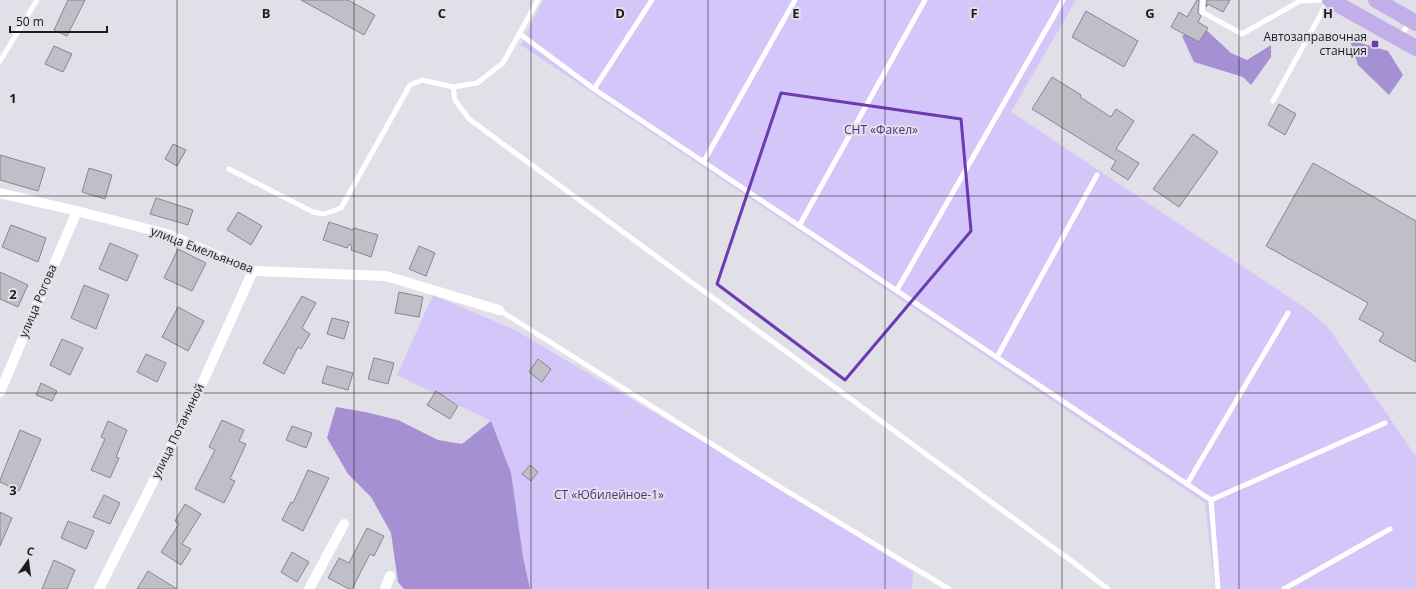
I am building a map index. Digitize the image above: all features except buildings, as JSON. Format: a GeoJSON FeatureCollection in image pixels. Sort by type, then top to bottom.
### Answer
{"type":"FeatureCollection","features":[{"type":"Feature","properties":{"kind":"main road"},"geometry":{"type":"LineString","coordinates":[[1329,0],[1416,48]]}},
{"type":"Feature","properties":{"kind":"main road"},"geometry":{"type":"LineString","coordinates":[[1376,0],[1414,20]]}},
{"type":"Feature","properties":{"kind":"street","name":"улица Емельянова"},"geometry":{"type":"LineString","coordinates":[[0,193],[76,210],[167,234],[253,271],[386,276],[499,310]]}},
{"type":"Feature","properties":{"kind":"street","name":"улица Рогова"},"geometry":{"type":"LineString","coordinates":[[0,392],[76,210]]}},
{"type":"Feature","properties":{"kind":"street","name":"улица Потаниной"},"geometry":{"type":"LineString","coordinates":[[99,589],[196,397],[253,271]]}},
{"type":"Feature","properties":{"kind":"street"},"geometry":{"type":"LineString","coordinates":[[309,589],[344,524]]}},
{"type":"Feature","properties":{"kind":"street"},"geometry":{"type":"LineString","coordinates":[[385,589],[390,576]]}},
{"type":"Feature","properties":{"kind":"lane"},"geometry":{"type":"LineString","coordinates":[[0,61],[37,0]]}},
{"type":"Feature","properties":{"kind":"lane"},"geometry":{"type":"LineString","coordinates":[[228,169],[313,212],[324,214],[341,208],[410,84],[422,80],[453,87],[477,83],[503,63],[538,0]]}},
{"type":"Feature","properties":{"kind":"lane"},"geometry":{"type":"LineString","coordinates":[[594,88],[652,0]]}},
{"type":"Feature","properties":{"kind":"lane"},"geometry":{"type":"LineString","coordinates":[[704,161],[794,0]]}},
{"type":"Feature","properties":{"kind":"lane"},"geometry":{"type":"LineString","coordinates":[[799,226],[925,0]]}},
{"type":"Feature","properties":{"kind":"lane"},"geometry":{"type":"LineString","coordinates":[[897,290],[1063,0]]}},
{"type":"Feature","properties":{"kind":"lane"},"geometry":{"type":"LineString","coordinates":[[1203,0],[1202,12],[1242,34],[1300,1],[1321,0]]}},
{"type":"Feature","properties":{"kind":"lane"},"geometry":{"type":"LineString","coordinates":[[1273,101],[1329,0]]}},
{"type":"Feature","properties":{"kind":"lane"},"geometry":{"type":"LineString","coordinates":[[1399,38],[1414,20]]}},
{"type":"Feature","properties":{"kind":"lane"},"geometry":{"type":"LineString","coordinates":[[520,34],[594,88],[1211,500]]}},
{"type":"Feature","properties":{"kind":"lane"},"geometry":{"type":"LineString","coordinates":[[453,87],[455,100],[469,119],[1108,589]]}},
{"type":"Feature","properties":{"kind":"lane"},"geometry":{"type":"LineString","coordinates":[[997,357],[1097,175]]}},
{"type":"Feature","properties":{"kind":"lane"},"geometry":{"type":"LineString","coordinates":[[499,310],[780,487],[949,589]]}},
{"type":"Feature","properties":{"kind":"lane"},"geometry":{"type":"LineString","coordinates":[[1187,484],[1288,313]]}},
{"type":"Feature","properties":{"kind":"lane"},"geometry":{"type":"LineString","coordinates":[[1211,500],[1385,423]]}},
{"type":"Feature","properties":{"kind":"lane"},"geometry":{"type":"LineString","coordinates":[[1211,500],[1218,589]]}},
{"type":"Feature","properties":{"kind":"lane"},"geometry":{"type":"LineString","coordinates":[[1284,589],[1390,529]]}},
{"type":"Feature","properties":{"kind":"highlighted area"},"geometry":{"type":"Polygon","coordinates":[[[781,93],[961,119],[971,231],[845,380],[717,284],[781,93]]]}},
{"type":"Feature","properties":{"kind":"green space","name":"СНТ «Факел»"},"geometry":{"type":"Polygon","coordinates":[[[543,0],[1076,0],[1011,112],[1305,308],[1328,327],[1416,457],[1416,589],[1215,589],[1205,503],[521,45],[543,0]]]}},
{"type":"Feature","properties":{"kind":"green space","name":"СТ «Юбилейное-1»"},"geometry":{"type":"Polygon","coordinates":[[[433,295],[515,330],[780,487],[913,572],[912,589],[530,589],[491,421],[397,375],[433,295]]]}},
{"type":"Feature","properties":{"kind":"shaded area"},"geometry":{"type":"Polygon","coordinates":[[[1203,27],[1231,53],[1247,60],[1271,45],[1271,57],[1251,85],[1243,77],[1194,62],[1182,36],[1203,27]]]}},
{"type":"Feature","properties":{"kind":"shaded area"},"geometry":{"type":"Polygon","coordinates":[[[1350,40],[1388,51],[1403,75],[1389,95],[1358,65],[1350,40]]]}},
{"type":"Feature","properties":{"kind":"shaded area"},"geometry":{"type":"Polygon","coordinates":[[[336,407],[398,420],[438,440],[462,444],[491,421],[511,473],[523,557],[530,589],[404,589],[398,582],[391,533],[371,497],[348,474],[327,438],[336,407]]]}},
{"type":"Feature","properties":{"kind":"place","name":"Автозаправочная станция"},"geometry":{"type":"Point","coordinates":[1375,44]}}]}
